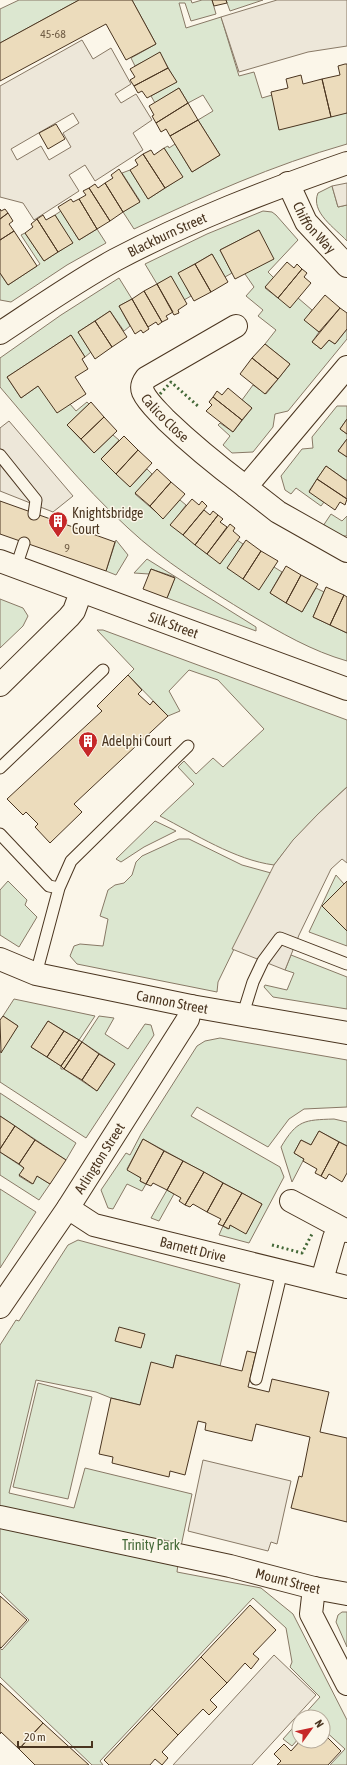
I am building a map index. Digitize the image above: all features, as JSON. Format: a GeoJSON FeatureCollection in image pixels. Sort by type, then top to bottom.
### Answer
{"type":"FeatureCollection","features":[{"type":"Feature","properties":{"kind":"street","name":"Blackburn Street"},"geometry":{"type":"LineString","coordinates":[[0,333],[56,295],[114,261],[202,218],[288,183],[347,163]]}},
{"type":"Feature","properties":{"kind":"street","name":"Chiffon Way"},"geometry":{"type":"LineString","coordinates":[[288,183],[306,222],[347,266]]}},
{"type":"Feature","properties":{"kind":"street","name":"Calico Close"},"geometry":{"type":"LineString","coordinates":[[236,326],[146,378],[142,383],[142,391],[149,403],[219,466],[278,512],[347,551]]}},
{"type":"Feature","properties":{"kind":"street"},"geometry":{"type":"LineString","coordinates":[[246,487],[347,367]]}},
{"type":"Feature","properties":{"kind":"street","name":"Silk Street"},"geometry":{"type":"LineString","coordinates":[[8,564],[81,592],[347,688]]}},
{"type":"Feature","properties":{"kind":"street"},"geometry":{"type":"LineString","coordinates":[[0,685],[70,617],[74,611],[81,592]]}},
{"type":"Feature","properties":{"kind":"street","name":"Cannon Street"},"geometry":{"type":"LineString","coordinates":[[0,959],[36,974],[191,1006],[347,1033]]}},
{"type":"Feature","properties":{"kind":"street","name":"Arlington Street"},"geometry":{"type":"LineString","coordinates":[[0,1307],[68,1208],[188,1019],[191,1006]]}},
{"type":"Feature","properties":{"kind":"street"},"geometry":{"type":"LineString","coordinates":[[291,1201],[344,1229],[334,1238],[322,1280]]}},
{"type":"Feature","properties":{"kind":"street","name":"Barnett Drive"},"geometry":{"type":"LineString","coordinates":[[68,1208],[94,1225],[347,1287]]}},
{"type":"Feature","properties":{"kind":"street","name":"Mount Street"},"geometry":{"type":"LineString","coordinates":[[0,1517],[230,1566],[314,1588],[347,1594]]}},
{"type":"Feature","properties":{"kind":"street"},"geometry":{"type":"LineString","coordinates":[[314,1588],[311,1614],[347,1684]]}},
{"type":"Feature","properties":{"kind":"lane"},"geometry":{"type":"LineString","coordinates":[[0,455],[36,500],[34,514]]}},
{"type":"Feature","properties":{"kind":"lane"},"geometry":{"type":"LineString","coordinates":[[8,564],[24,543]]}},
{"type":"Feature","properties":{"kind":"lane"},"geometry":{"type":"LineString","coordinates":[[0,768],[103,670]]}},
{"type":"Feature","properties":{"kind":"lane"},"geometry":{"type":"LineString","coordinates":[[36,974],[59,888],[71,861],[188,746]]}},
{"type":"Feature","properties":{"kind":"lane"},"geometry":{"type":"LineString","coordinates":[[0,834],[49,886],[59,888]]}},
{"type":"Feature","properties":{"kind":"lane"},"geometry":{"type":"LineString","coordinates":[[243,1014],[253,982],[263,961],[280,938],[347,964]]}},
{"type":"Feature","properties":{"kind":"lane"},"geometry":{"type":"LineString","coordinates":[[256,1379],[282,1271]]}},
{"type":"Feature","properties":{"kind":"green space"},"geometry":{"type":"Polygon","coordinates":[[[19,0],[79,0],[0,43],[0,9],[19,0]]]}},
{"type":"Feature","properties":{"kind":"green space"},"geometry":{"type":"Polygon","coordinates":[[[132,0],[191,0],[192,3],[202,0],[212,0],[216,14],[191,21],[185,3],[179,3],[186,28],[221,17],[239,76],[254,72],[262,98],[272,95],[347,113],[347,144],[319,152],[266,171],[134,229],[123,212],[140,201],[122,173],[130,170],[148,199],[182,177],[164,148],[168,146],[169,148],[175,144],[192,172],[220,155],[198,120],[213,111],[203,95],[188,103],[179,88],[155,103],[151,96],[176,82],[160,53],[135,66],[131,58],[156,44],[132,0]]]}},
{"type":"Feature","properties":{"kind":"green space"},"geometry":{"type":"Polygon","coordinates":[[[226,0],[263,0],[230,11],[226,0]]]}},
{"type":"Feature","properties":{"kind":"green space"},"geometry":{"type":"Polygon","coordinates":[[[332,186],[338,207],[347,205],[347,241],[330,225],[317,207],[316,200],[318,193],[332,186]]]}},
{"type":"Feature","properties":{"kind":"green space"},"geometry":{"type":"Polygon","coordinates":[[[61,211],[79,240],[97,229],[106,243],[67,265],[11,302],[0,300],[0,273],[8,285],[40,264],[21,235],[25,233],[44,261],[72,243],[55,215],[61,211]]]}},
{"type":"Feature","properties":{"kind":"green space"},"geometry":{"type":"Polygon","coordinates":[[[263,211],[272,212],[276,215],[298,240],[268,272],[274,278],[265,288],[278,298],[298,298],[312,310],[305,320],[319,332],[312,342],[321,349],[329,340],[335,344],[347,329],[347,339],[288,411],[275,414],[273,427],[253,452],[232,453],[223,445],[230,436],[218,425],[220,423],[233,432],[252,408],[242,400],[253,385],[266,394],[290,364],[265,344],[276,330],[258,316],[263,310],[246,296],[254,287],[245,274],[259,230],[220,250],[232,273],[225,277],[212,254],[179,273],[191,296],[184,300],[171,277],[157,284],[145,264],[207,234],[263,211]]]}},
{"type":"Feature","properties":{"kind":"green space"},"geometry":{"type":"Polygon","coordinates":[[[119,278],[132,299],[119,306],[130,326],[124,331],[110,311],[78,332],[91,352],[85,357],[71,335],[7,377],[21,398],[38,386],[70,404],[76,411],[87,402],[89,404],[67,425],[94,453],[113,435],[119,440],[101,459],[130,487],[147,469],[152,474],[135,494],[163,518],[180,500],[186,505],[171,525],[207,554],[237,540],[243,544],[228,568],[274,567],[282,572],[270,593],[302,612],[316,588],[324,592],[313,617],[347,633],[347,661],[309,647],[273,628],[202,585],[156,552],[128,528],[94,495],[0,387],[0,358],[61,315],[119,278]]]}},
{"type":"Feature","properties":{"kind":"green space"},"geometry":{"type":"Polygon","coordinates":[[[337,406],[347,406],[347,419],[340,429],[347,434],[347,439],[338,451],[347,457],[347,479],[346,480],[326,466],[309,491],[324,502],[321,506],[296,488],[291,494],[285,490],[281,476],[302,449],[313,448],[312,437],[337,406]]]}},
{"type":"Feature","properties":{"kind":"green space"},"geometry":{"type":"Polygon","coordinates":[[[331,514],[342,521],[347,516],[347,536],[343,536],[323,526],[331,514]]]}},
{"type":"Feature","properties":{"kind":"green space"},"geometry":{"type":"Polygon","coordinates":[[[116,540],[128,555],[116,575],[106,571],[116,540]]]}},
{"type":"Feature","properties":{"kind":"green space"},"geometry":{"type":"Polygon","coordinates":[[[147,559],[256,627],[256,631],[167,598],[175,577],[151,569],[149,574],[134,573],[147,559]]]}},
{"type":"Feature","properties":{"kind":"green space"},"geometry":{"type":"Polygon","coordinates":[[[0,599],[23,608],[28,616],[23,626],[0,648],[0,599]]]}},
{"type":"Feature","properties":{"kind":"green space"},"geometry":{"type":"Polygon","coordinates":[[[97,630],[103,630],[347,720],[347,787],[309,824],[274,865],[245,858],[230,852],[160,816],[194,784],[178,767],[184,761],[196,774],[213,758],[223,767],[264,729],[218,680],[189,670],[169,691],[180,711],[168,716],[128,675],[134,669],[97,630]]]}},
{"type":"Feature","properties":{"kind":"green space"},"geometry":{"type":"Polygon","coordinates":[[[155,821],[176,831],[144,847],[121,862],[116,859],[155,821]]]}},
{"type":"Feature","properties":{"kind":"green space"},"geometry":{"type":"Polygon","coordinates":[[[179,839],[189,839],[242,865],[271,873],[218,982],[217,992],[77,964],[70,956],[74,946],[80,944],[103,946],[108,919],[100,916],[108,890],[115,885],[124,883],[132,875],[136,862],[142,856],[179,839]]]}},
{"type":"Feature","properties":{"kind":"green space"},"geometry":{"type":"Polygon","coordinates":[[[336,875],[344,884],[322,906],[347,931],[347,946],[309,932],[336,875]]]}},
{"type":"Feature","properties":{"kind":"green space"},"geometry":{"type":"Polygon","coordinates":[[[8,881],[27,900],[25,905],[37,917],[19,947],[0,935],[0,890],[8,881]]]}},
{"type":"Feature","properties":{"kind":"green space"},"geometry":{"type":"Polygon","coordinates":[[[291,955],[347,977],[347,1009],[273,997],[264,987],[265,985],[287,990],[294,973],[285,970],[291,955]]]}},
{"type":"Feature","properties":{"kind":"green space"},"geometry":{"type":"Polygon","coordinates":[[[14,999],[95,1016],[79,1040],[48,1021],[31,1047],[61,1066],[61,1069],[64,1069],[97,1091],[115,1064],[82,1042],[99,1016],[114,1018],[105,1034],[128,1049],[145,1024],[151,1025],[154,1035],[86,1138],[0,1082],[0,1052],[18,1026],[3,1016],[14,999]]]}},
{"type":"Feature","properties":{"kind":"green space"},"geometry":{"type":"Polygon","coordinates":[[[220,1038],[347,1060],[347,1107],[304,1109],[289,1119],[268,1147],[197,1107],[191,1116],[280,1167],[284,1177],[249,1243],[219,1235],[223,1226],[228,1229],[230,1225],[246,1233],[262,1204],[143,1139],[127,1169],[141,1178],[140,1181],[146,1184],[142,1191],[127,1184],[113,1209],[108,1208],[101,1190],[126,1153],[130,1155],[141,1134],[197,1046],[205,1041],[220,1038]]]}},
{"type":"Feature","properties":{"kind":"green space"},"geometry":{"type":"Polygon","coordinates":[[[0,1093],[76,1143],[66,1160],[0,1116],[0,1093]]]}},
{"type":"Feature","properties":{"kind":"green space"},"geometry":{"type":"Polygon","coordinates":[[[334,1119],[347,1122],[347,1146],[319,1131],[311,1145],[301,1140],[294,1153],[304,1159],[292,1182],[281,1147],[287,1138],[292,1131],[302,1123],[315,1120],[334,1119]]]}},
{"type":"Feature","properties":{"kind":"green space"},"geometry":{"type":"Polygon","coordinates":[[[0,1152],[24,1168],[19,1176],[32,1184],[37,1176],[50,1184],[39,1200],[0,1175],[0,1152]]]}},
{"type":"Feature","properties":{"kind":"green space"},"geometry":{"type":"Polygon","coordinates":[[[0,1189],[36,1212],[0,1268],[0,1189]]]}},
{"type":"Feature","properties":{"kind":"green space"},"geometry":{"type":"Polygon","coordinates":[[[167,1190],[174,1194],[159,1221],[151,1218],[167,1190]]]}},
{"type":"Feature","properties":{"kind":"green space","name":"Trinity Park"},"geometry":{"type":"Polygon","coordinates":[[[78,1240],[240,1284],[220,1366],[176,1355],[173,1368],[140,1405],[111,1398],[96,1392],[36,1380],[9,1493],[74,1508],[85,1468],[192,1494],[177,1572],[261,1588],[293,1614],[347,1720],[347,1765],[330,1765],[345,1749],[331,1736],[331,1709],[309,1709],[320,1697],[290,1667],[292,1662],[286,1628],[253,1598],[100,1761],[103,1765],[92,1765],[0,1677],[0,1648],[2,1650],[29,1620],[0,1592],[0,1345],[16,1320],[19,1321],[68,1245],[78,1240]]]}},
{"type":"Feature","properties":{"kind":"green space"},"geometry":{"type":"Polygon","coordinates":[[[38,1383],[92,1397],[68,1499],[13,1487],[38,1383]]]}},
{"type":"Feature","properties":{"kind":"green space"},"geometry":{"type":"Polygon","coordinates":[[[342,1612],[347,1612],[347,1647],[336,1622],[338,1615],[342,1612]]]}},
{"type":"Feature","properties":{"kind":"green space"},"geometry":{"type":"Polygon","coordinates":[[[291,1730],[291,1745],[283,1739],[291,1730]]]}},
{"type":"Feature","properties":{"kind":"shaded area"},"geometry":{"type":"Polygon","coordinates":[[[277,0],[347,0],[347,46],[308,52],[239,72],[221,17],[277,0]]]}},
{"type":"Feature","properties":{"kind":"shaded area"},"geometry":{"type":"Polygon","coordinates":[[[82,40],[93,59],[111,48],[131,84],[115,94],[121,103],[136,94],[152,120],[133,133],[143,150],[95,181],[85,165],[69,175],[79,191],[34,220],[23,203],[0,197],[0,86],[82,40]],[[73,113],[11,149],[17,160],[41,146],[49,160],[71,147],[63,133],[79,123],[73,113]]]}},
{"type":"Feature","properties":{"kind":"shaded area"},"geometry":{"type":"Polygon","coordinates":[[[347,183],[347,205],[338,207],[332,186],[347,183]]]}},
{"type":"Feature","properties":{"kind":"shaded area"},"geometry":{"type":"Polygon","coordinates":[[[9,421],[73,496],[53,512],[0,491],[0,428],[9,421]]]}},
{"type":"Feature","properties":{"kind":"shaded area"},"geometry":{"type":"Polygon","coordinates":[[[347,787],[347,863],[342,859],[331,869],[299,935],[285,970],[232,949],[274,865],[293,840],[347,787]]]}},
{"type":"Feature","properties":{"kind":"shaded area"},"geometry":{"type":"Polygon","coordinates":[[[203,1460],[291,1481],[277,1544],[271,1542],[268,1551],[188,1531],[203,1460]]]}},
{"type":"Feature","properties":{"kind":"shaded area"},"geometry":{"type":"Polygon","coordinates":[[[274,1655],[316,1695],[303,1709],[291,1709],[291,1722],[252,1765],[173,1765],[274,1655]]]}},
{"type":"Feature","properties":{"kind":"building"},"geometry":{"type":"Polygon","coordinates":[[[79,0],[132,0],[156,44],[126,60],[106,24],[0,81],[0,43],[79,0]]]}},
{"type":"Feature","properties":{"kind":"building"},"geometry":{"type":"Polygon","coordinates":[[[212,0],[226,0],[227,3],[214,6],[212,0]]]}},
{"type":"Feature","properties":{"kind":"building"},"geometry":{"type":"Polygon","coordinates":[[[160,52],[168,68],[134,86],[130,80],[135,77],[130,69],[160,52]]]}},
{"type":"Feature","properties":{"kind":"building"},"geometry":{"type":"Polygon","coordinates":[[[347,64],[347,113],[331,117],[322,79],[340,75],[338,66],[347,64]]]}},
{"type":"Feature","properties":{"kind":"building"},"geometry":{"type":"Polygon","coordinates":[[[168,68],[177,82],[147,98],[142,91],[138,93],[134,86],[168,68]]]}},
{"type":"Feature","properties":{"kind":"building"},"geometry":{"type":"Polygon","coordinates":[[[301,75],[303,84],[322,79],[331,117],[279,130],[271,92],[288,88],[286,79],[301,75]]]}},
{"type":"Feature","properties":{"kind":"building"},"geometry":{"type":"Polygon","coordinates":[[[179,88],[188,103],[156,123],[149,106],[179,88]]]}},
{"type":"Feature","properties":{"kind":"building"},"geometry":{"type":"Polygon","coordinates":[[[188,103],[198,120],[170,136],[166,129],[161,132],[156,123],[188,103]]]}},
{"type":"Feature","properties":{"kind":"building"},"geometry":{"type":"Polygon","coordinates":[[[198,120],[220,155],[192,172],[170,136],[198,120]]]}},
{"type":"Feature","properties":{"kind":"building"},"geometry":{"type":"Polygon","coordinates":[[[56,124],[65,139],[48,149],[39,133],[56,124]]]}},
{"type":"Feature","properties":{"kind":"building"},"geometry":{"type":"Polygon","coordinates":[[[164,148],[183,177],[165,188],[143,154],[151,150],[154,155],[164,148]]]}},
{"type":"Feature","properties":{"kind":"building"},"geometry":{"type":"Polygon","coordinates":[[[143,154],[165,188],[148,199],[130,170],[138,165],[135,160],[143,154]]]}},
{"type":"Feature","properties":{"kind":"building"},"geometry":{"type":"Polygon","coordinates":[[[119,169],[140,202],[123,212],[105,183],[113,178],[111,175],[119,169]]]}},
{"type":"Feature","properties":{"kind":"building"},"geometry":{"type":"Polygon","coordinates":[[[105,183],[123,212],[110,221],[89,188],[95,184],[98,188],[105,183]]]}},
{"type":"Feature","properties":{"kind":"building"},"geometry":{"type":"Polygon","coordinates":[[[89,188],[110,221],[97,229],[79,199],[86,195],[83,191],[89,188]]]}},
{"type":"Feature","properties":{"kind":"building"},"geometry":{"type":"Polygon","coordinates":[[[71,199],[73,202],[79,199],[97,229],[79,240],[58,207],[71,199]]]}},
{"type":"Feature","properties":{"kind":"building"},"geometry":{"type":"Polygon","coordinates":[[[0,209],[1,211],[5,209],[8,213],[0,219],[0,209]]]}},
{"type":"Feature","properties":{"kind":"building"},"geometry":{"type":"Polygon","coordinates":[[[8,213],[13,221],[9,224],[14,231],[0,240],[0,219],[8,213]]]}},
{"type":"Feature","properties":{"kind":"building"},"geometry":{"type":"Polygon","coordinates":[[[43,215],[46,220],[55,215],[73,243],[58,252],[37,219],[43,215]]]}},
{"type":"Feature","properties":{"kind":"building"},"geometry":{"type":"Polygon","coordinates":[[[37,219],[58,252],[44,261],[25,233],[33,227],[31,224],[37,219]]]}},
{"type":"Feature","properties":{"kind":"building"},"geometry":{"type":"Polygon","coordinates":[[[259,230],[274,259],[235,279],[220,250],[259,230]]]}},
{"type":"Feature","properties":{"kind":"building"},"geometry":{"type":"Polygon","coordinates":[[[14,231],[37,266],[8,285],[0,273],[0,240],[14,231]]]}},
{"type":"Feature","properties":{"kind":"building"},"geometry":{"type":"Polygon","coordinates":[[[212,254],[228,282],[211,292],[195,264],[212,254]]]}},
{"type":"Feature","properties":{"kind":"building"},"geometry":{"type":"Polygon","coordinates":[[[287,262],[294,268],[297,264],[302,269],[278,298],[265,287],[287,262]]]}},
{"type":"Feature","properties":{"kind":"building"},"geometry":{"type":"Polygon","coordinates":[[[195,264],[211,292],[194,301],[178,273],[195,264]]]}},
{"type":"Feature","properties":{"kind":"building"},"geometry":{"type":"Polygon","coordinates":[[[302,269],[307,273],[304,277],[311,283],[290,308],[278,298],[302,269]]]}},
{"type":"Feature","properties":{"kind":"building"},"geometry":{"type":"Polygon","coordinates":[[[171,276],[187,304],[178,310],[179,313],[174,315],[157,284],[171,276]]]}},
{"type":"Feature","properties":{"kind":"building"},"geometry":{"type":"Polygon","coordinates":[[[157,284],[173,312],[166,316],[168,319],[162,322],[144,291],[157,284]]]}},
{"type":"Feature","properties":{"kind":"building"},"geometry":{"type":"Polygon","coordinates":[[[144,291],[162,322],[158,325],[156,322],[148,327],[132,299],[144,291]]]}},
{"type":"Feature","properties":{"kind":"building"},"geometry":{"type":"Polygon","coordinates":[[[325,295],[340,308],[319,332],[304,320],[325,295]]]}},
{"type":"Feature","properties":{"kind":"building"},"geometry":{"type":"Polygon","coordinates":[[[132,299],[149,329],[143,333],[141,330],[135,334],[119,306],[132,299]]]}},
{"type":"Feature","properties":{"kind":"building"},"geometry":{"type":"Polygon","coordinates":[[[340,308],[347,313],[347,329],[335,344],[329,340],[321,349],[312,342],[340,308]]]}},
{"type":"Feature","properties":{"kind":"building"},"geometry":{"type":"Polygon","coordinates":[[[110,311],[127,337],[112,347],[95,321],[110,311]]]}},
{"type":"Feature","properties":{"kind":"building"},"geometry":{"type":"Polygon","coordinates":[[[95,321],[112,347],[95,359],[78,332],[95,321]]]}},
{"type":"Feature","properties":{"kind":"building"},"geometry":{"type":"Polygon","coordinates":[[[71,335],[85,357],[82,359],[88,369],[75,377],[86,394],[57,413],[38,386],[21,398],[7,377],[71,335]]]}},
{"type":"Feature","properties":{"kind":"building"},"geometry":{"type":"Polygon","coordinates":[[[265,344],[290,364],[278,379],[252,358],[265,344]]]}},
{"type":"Feature","properties":{"kind":"building"},"geometry":{"type":"Polygon","coordinates":[[[252,358],[278,379],[265,394],[240,374],[252,358]]]}},
{"type":"Feature","properties":{"kind":"building"},"geometry":{"type":"Polygon","coordinates":[[[228,388],[252,408],[242,420],[213,397],[217,391],[222,395],[228,388]]]}},
{"type":"Feature","properties":{"kind":"building"},"geometry":{"type":"Polygon","coordinates":[[[213,397],[242,420],[233,432],[206,411],[212,405],[209,402],[213,397]]]}},
{"type":"Feature","properties":{"kind":"building"},"geometry":{"type":"Polygon","coordinates":[[[91,402],[104,417],[81,439],[67,425],[91,402]]]}},
{"type":"Feature","properties":{"kind":"building"},"geometry":{"type":"Polygon","coordinates":[[[104,417],[117,431],[94,453],[81,439],[104,417]]]}},
{"type":"Feature","properties":{"kind":"building"},"geometry":{"type":"Polygon","coordinates":[[[347,419],[347,434],[340,429],[347,419]]]}},
{"type":"Feature","properties":{"kind":"building"},"geometry":{"type":"Polygon","coordinates":[[[124,436],[138,450],[116,474],[101,459],[124,436]]]}},
{"type":"Feature","properties":{"kind":"building"},"geometry":{"type":"Polygon","coordinates":[[[347,439],[347,457],[338,451],[347,439]]]}},
{"type":"Feature","properties":{"kind":"building"},"geometry":{"type":"Polygon","coordinates":[[[138,450],[152,463],[130,487],[116,474],[138,450]]]}},
{"type":"Feature","properties":{"kind":"building"},"geometry":{"type":"Polygon","coordinates":[[[326,466],[347,481],[347,499],[317,479],[326,466]]]}},
{"type":"Feature","properties":{"kind":"building"},"geometry":{"type":"Polygon","coordinates":[[[157,469],[171,482],[150,506],[135,493],[157,469]]]}},
{"type":"Feature","properties":{"kind":"building"},"geometry":{"type":"Polygon","coordinates":[[[317,479],[347,499],[345,505],[340,502],[335,510],[309,492],[317,479]]]}},
{"type":"Feature","properties":{"kind":"building"},"geometry":{"type":"Polygon","coordinates":[[[171,482],[185,494],[163,519],[150,506],[171,482]]]}},
{"type":"Feature","properties":{"kind":"building"},"geometry":{"type":"Polygon","coordinates":[[[192,499],[199,505],[202,501],[207,506],[183,535],[170,525],[192,499]]]}},
{"type":"Feature","properties":{"kind":"building","name":"Knightsbridge Court"},"geometry":{"type":"Polygon","coordinates":[[[0,501],[115,542],[106,571],[0,534],[0,501]]]}},
{"type":"Feature","properties":{"kind":"building"},"geometry":{"type":"Polygon","coordinates":[[[204,510],[210,515],[213,511],[218,515],[195,545],[183,535],[204,510]]]}},
{"type":"Feature","properties":{"kind":"building"},"geometry":{"type":"Polygon","coordinates":[[[218,515],[223,519],[220,522],[227,527],[207,554],[195,545],[218,515]]]}},
{"type":"Feature","properties":{"kind":"building"},"geometry":{"type":"Polygon","coordinates":[[[230,524],[235,528],[233,531],[240,537],[220,564],[207,554],[230,524]]]}},
{"type":"Feature","properties":{"kind":"building"},"geometry":{"type":"Polygon","coordinates":[[[246,540],[261,551],[243,579],[227,568],[246,540]]]}},
{"type":"Feature","properties":{"kind":"building"},"geometry":{"type":"Polygon","coordinates":[[[261,551],[278,561],[259,590],[243,579],[261,551]]]}},
{"type":"Feature","properties":{"kind":"building"},"geometry":{"type":"Polygon","coordinates":[[[286,566],[301,575],[286,603],[270,593],[286,566]]]}},
{"type":"Feature","properties":{"kind":"building"},"geometry":{"type":"Polygon","coordinates":[[[151,569],[175,578],[167,598],[143,589],[151,569]]]}},
{"type":"Feature","properties":{"kind":"building"},"geometry":{"type":"Polygon","coordinates":[[[301,575],[318,584],[302,612],[286,603],[301,575]]]}},
{"type":"Feature","properties":{"kind":"building"},"geometry":{"type":"Polygon","coordinates":[[[326,587],[344,595],[330,625],[313,617],[326,587]]]}},
{"type":"Feature","properties":{"kind":"building"},"geometry":{"type":"Polygon","coordinates":[[[344,595],[347,597],[347,633],[330,625],[344,595]]]}},
{"type":"Feature","properties":{"kind":"building","name":"Adelphi Court"},"geometry":{"type":"Polygon","coordinates":[[[128,675],[142,690],[138,694],[150,705],[153,701],[168,716],[74,804],[82,812],[50,843],[35,827],[38,824],[26,812],[23,815],[7,799],[102,711],[97,706],[128,675]]]}},
{"type":"Feature","properties":{"kind":"building"},"geometry":{"type":"Polygon","coordinates":[[[347,881],[347,931],[322,906],[347,881]]]}},
{"type":"Feature","properties":{"kind":"building"},"geometry":{"type":"Polygon","coordinates":[[[3,1016],[18,1026],[1,1053],[0,1020],[3,1016]]]}},
{"type":"Feature","properties":{"kind":"building"},"geometry":{"type":"Polygon","coordinates":[[[48,1021],[64,1031],[47,1057],[31,1047],[48,1021]]]}},
{"type":"Feature","properties":{"kind":"building"},"geometry":{"type":"Polygon","coordinates":[[[64,1031],[79,1040],[61,1066],[47,1057],[64,1031]]]}},
{"type":"Feature","properties":{"kind":"building"},"geometry":{"type":"Polygon","coordinates":[[[79,1040],[82,1042],[64,1069],[61,1066],[79,1040]]]}},
{"type":"Feature","properties":{"kind":"building"},"geometry":{"type":"Polygon","coordinates":[[[82,1042],[99,1054],[82,1080],[64,1069],[82,1042]]]}},
{"type":"Feature","properties":{"kind":"building"},"geometry":{"type":"Polygon","coordinates":[[[99,1054],[115,1064],[97,1091],[82,1080],[99,1054]]]}},
{"type":"Feature","properties":{"kind":"building"},"geometry":{"type":"Polygon","coordinates":[[[0,1116],[15,1126],[0,1149],[0,1116]]]}},
{"type":"Feature","properties":{"kind":"building"},"geometry":{"type":"Polygon","coordinates":[[[15,1126],[35,1140],[19,1164],[0,1152],[0,1149],[15,1126]]]}},
{"type":"Feature","properties":{"kind":"building"},"geometry":{"type":"Polygon","coordinates":[[[319,1131],[339,1142],[321,1176],[315,1173],[317,1169],[303,1161],[304,1159],[294,1153],[301,1140],[311,1145],[319,1131]]]}},
{"type":"Feature","properties":{"kind":"building"},"geometry":{"type":"Polygon","coordinates":[[[143,1139],[164,1151],[146,1184],[140,1181],[141,1178],[127,1170],[143,1139]]]}},
{"type":"Feature","properties":{"kind":"building"},"geometry":{"type":"Polygon","coordinates":[[[35,1140],[66,1160],[50,1184],[37,1176],[33,1184],[19,1175],[24,1168],[19,1164],[35,1140]]]}},
{"type":"Feature","properties":{"kind":"building"},"geometry":{"type":"Polygon","coordinates":[[[339,1142],[347,1146],[347,1173],[342,1182],[329,1174],[326,1179],[321,1176],[339,1142]]]}},
{"type":"Feature","properties":{"kind":"building"},"geometry":{"type":"Polygon","coordinates":[[[164,1151],[183,1161],[167,1190],[153,1183],[151,1186],[146,1184],[164,1151]]]}},
{"type":"Feature","properties":{"kind":"building"},"geometry":{"type":"Polygon","coordinates":[[[183,1161],[204,1172],[185,1205],[179,1201],[181,1198],[167,1190],[183,1161]]]}},
{"type":"Feature","properties":{"kind":"building"},"geometry":{"type":"Polygon","coordinates":[[[204,1172],[223,1183],[207,1212],[193,1204],[190,1207],[185,1205],[204,1172]]]}},
{"type":"Feature","properties":{"kind":"building"},"geometry":{"type":"Polygon","coordinates":[[[223,1183],[242,1193],[223,1226],[218,1224],[221,1219],[207,1212],[223,1183]]]}},
{"type":"Feature","properties":{"kind":"building"},"geometry":{"type":"Polygon","coordinates":[[[242,1193],[262,1204],[246,1234],[230,1225],[229,1229],[223,1226],[242,1193]]]}},
{"type":"Feature","properties":{"kind":"building"},"geometry":{"type":"Polygon","coordinates":[[[119,1327],[145,1334],[141,1348],[115,1341],[119,1327]]]}},
{"type":"Feature","properties":{"kind":"building"},"geometry":{"type":"Polygon","coordinates":[[[247,1351],[256,1353],[248,1387],[269,1392],[272,1379],[329,1392],[320,1432],[347,1438],[347,1522],[291,1508],[299,1476],[302,1477],[310,1437],[256,1424],[252,1441],[205,1430],[206,1423],[198,1421],[185,1475],[170,1471],[169,1477],[112,1463],[113,1457],[99,1454],[111,1398],[140,1405],[151,1362],[173,1368],[176,1355],[242,1371],[247,1351]]]}},
{"type":"Feature","properties":{"kind":"building"},"geometry":{"type":"Polygon","coordinates":[[[0,1596],[27,1620],[1,1648],[0,1647],[0,1596]]]}},
{"type":"Feature","properties":{"kind":"building"},"geometry":{"type":"Polygon","coordinates":[[[250,1605],[276,1630],[253,1654],[259,1659],[251,1669],[245,1663],[227,1683],[201,1657],[250,1605]]]}},
{"type":"Feature","properties":{"kind":"building"},"geometry":{"type":"Polygon","coordinates":[[[201,1657],[227,1683],[210,1700],[217,1707],[209,1715],[203,1709],[178,1735],[152,1709],[201,1657]]]}},
{"type":"Feature","properties":{"kind":"building"},"geometry":{"type":"Polygon","coordinates":[[[0,1683],[43,1723],[19,1749],[1,1732],[0,1734],[0,1683]]]}},
{"type":"Feature","properties":{"kind":"building"},"geometry":{"type":"Polygon","coordinates":[[[152,1709],[178,1735],[162,1752],[168,1758],[162,1765],[155,1759],[150,1765],[109,1765],[104,1760],[152,1709]]]}},
{"type":"Feature","properties":{"kind":"building"},"geometry":{"type":"Polygon","coordinates":[[[43,1723],[89,1765],[35,1765],[19,1749],[43,1723]]]}},
{"type":"Feature","properties":{"kind":"building"},"geometry":{"type":"Polygon","coordinates":[[[331,1741],[341,1751],[328,1765],[277,1765],[281,1761],[274,1754],[284,1744],[291,1751],[293,1749],[331,1749],[331,1741]]]}},
{"type":"Feature","properties":{"kind":"hedge"},"geometry":{"type":"LineString","coordinates":[[160,394],[171,382],[199,407]]}},
{"type":"Feature","properties":{"kind":"hedge"},"geometry":{"type":"LineString","coordinates":[[272,1245],[302,1253],[312,1234]]}},
{"type":"Feature","properties":{"kind":"place","name":"Knightsbridge Court"},"geometry":{"type":"Point","coordinates":[58,538]}},
{"type":"Feature","properties":{"kind":"place","name":"Adelphi Court"},"geometry":{"type":"Point","coordinates":[88,758]}}]}
